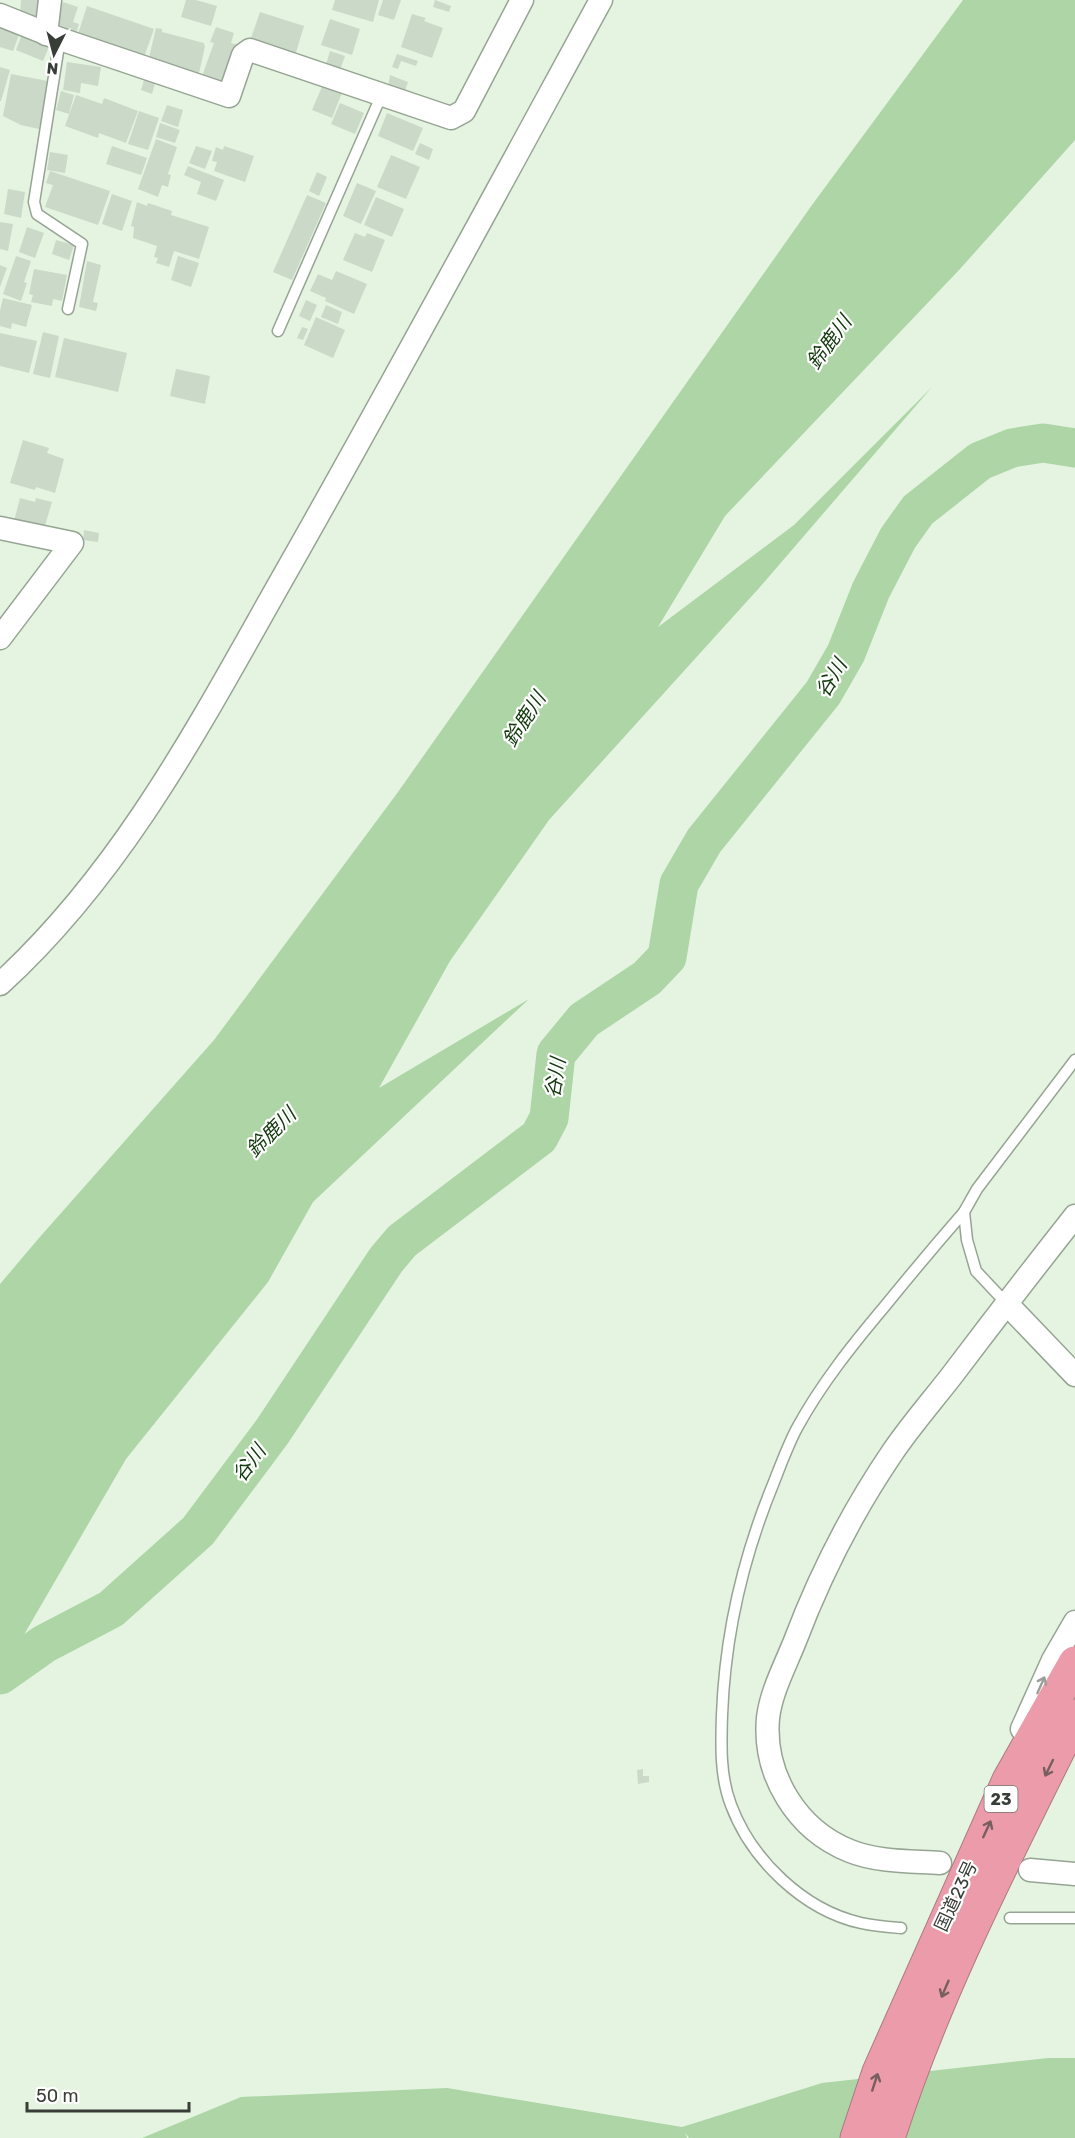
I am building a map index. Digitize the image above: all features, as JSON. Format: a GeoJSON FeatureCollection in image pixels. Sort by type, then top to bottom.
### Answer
{"type":"FeatureCollection","features":[{"type":"Feature","properties":{"kind":"highway","name":"国道23号"},"geometry":{"type":"LineString","coordinates":[[888,2138],[952,1937],[1009,1780],[1075,1663]]}},
{"type":"Feature","properties":{"kind":"highway","name":"国道23号"},"geometry":{"type":"LineString","coordinates":[[857,2138],[879,2072],[1075,1716]]}},
{"type":"Feature","properties":{"kind":"street"},"geometry":{"type":"LineString","coordinates":[[50,0],[53,36]]}},
{"type":"Feature","properties":{"kind":"street"},"geometry":{"type":"LineString","coordinates":[[0,15],[53,36],[229,96],[243,55],[250,50],[451,117],[464,111],[522,0]]}},
{"type":"Feature","properties":{"kind":"street"},"geometry":{"type":"LineString","coordinates":[[0,984],[80,902],[149,808],[215,698],[365,433],[601,0]]}},
{"type":"Feature","properties":{"kind":"street"},"geometry":{"type":"LineString","coordinates":[[0,528],[72,543],[0,638]]}},
{"type":"Feature","properties":{"kind":"street"},"geometry":{"type":"LineString","coordinates":[[939,1863],[883,1858],[851,1852],[824,1838],[803,1821],[787,1800],[773,1768],[768,1748],[768,1715],[805,1616],[841,1537],[893,1451],[1075,1216]]}},
{"type":"Feature","properties":{"kind":"street"},"geometry":{"type":"LineString","coordinates":[[1006,1304],[1075,1375]]}},
{"type":"Feature","properties":{"kind":"street"},"geometry":{"type":"LineString","coordinates":[[1009,1780],[1019,1736],[1053,1660],[1075,1622]]}},
{"type":"Feature","properties":{"kind":"street"},"geometry":{"type":"LineString","coordinates":[[1030,1870],[1075,1874]]}},
{"type":"Feature","properties":{"kind":"lane"},"geometry":{"type":"LineString","coordinates":[[53,36],[34,202],[37,214],[82,244],[68,309]]}},
{"type":"Feature","properties":{"kind":"lane"},"geometry":{"type":"LineString","coordinates":[[278,331],[382,94]]}},
{"type":"Feature","properties":{"kind":"lane"},"geometry":{"type":"LineString","coordinates":[[901,1928],[860,1923],[823,1909],[764,1863],[749,1843],[730,1804],[724,1779],[722,1732],[727,1647],[740,1583],[754,1534],[797,1428],[843,1358],[964,1212],[977,1189],[1075,1060]]}},
{"type":"Feature","properties":{"kind":"lane"},"geometry":{"type":"LineString","coordinates":[[964,1212],[967,1240],[976,1271],[1006,1304]]}},
{"type":"Feature","properties":{"kind":"lane"},"geometry":{"type":"LineString","coordinates":[[1010,1918],[1075,1918]]}},
{"type":"Feature","properties":{"kind":"water","name":"鈴鹿川"},"geometry":{"type":"Polygon","coordinates":[[[963,0],[1075,0],[1075,140],[960,269],[725,516],[658,627],[794,525],[932,387],[760,587],[549,820],[450,961],[379,1088],[529,999],[313,1202],[268,1282],[126,1459],[0,1676],[0,1284],[214,1040],[398,792],[812,205],[963,0]]]}},
{"type":"Feature","properties":{"kind":"water"},"geometry":{"type":"Polygon","coordinates":[[[1048,2058],[1075,2058],[1075,2138],[689,2138],[685,2133],[687,2138],[142,2138],[241,2097],[447,2088],[682,2127],[822,2083],[1048,2058]]]}},
{"type":"Feature","properties":{"kind":"building"},"geometry":{"type":"Polygon","coordinates":[[[21,0],[44,0],[42,17],[20,15],[21,0]]]}},
{"type":"Feature","properties":{"kind":"building"},"geometry":{"type":"Polygon","coordinates":[[[186,0],[196,0],[217,6],[211,26],[181,17],[186,0]]]}},
{"type":"Feature","properties":{"kind":"building"},"geometry":{"type":"Polygon","coordinates":[[[335,0],[379,0],[373,22],[332,10],[335,0]]]}},
{"type":"Feature","properties":{"kind":"building"},"geometry":{"type":"Polygon","coordinates":[[[383,0],[401,0],[394,20],[378,15],[383,0]]]}},
{"type":"Feature","properties":{"kind":"building"},"geometry":{"type":"Polygon","coordinates":[[[435,0],[451,6],[449,12],[433,7],[435,0]]]}},
{"type":"Feature","properties":{"kind":"building"},"geometry":{"type":"Polygon","coordinates":[[[63,2],[78,7],[73,22],[79,24],[75,36],[56,29],[63,2]]]}},
{"type":"Feature","properties":{"kind":"building"},"geometry":{"type":"Polygon","coordinates":[[[87,6],[154,29],[143,60],[77,37],[87,6]]]}},
{"type":"Feature","properties":{"kind":"building"},"geometry":{"type":"Polygon","coordinates":[[[260,12],[304,26],[294,59],[250,41],[260,12]]]}},
{"type":"Feature","properties":{"kind":"building"},"geometry":{"type":"Polygon","coordinates":[[[412,14],[426,18],[424,21],[443,28],[432,58],[401,47],[412,14]]]}},
{"type":"Feature","properties":{"kind":"building"},"geometry":{"type":"Polygon","coordinates":[[[330,19],[360,29],[352,55],[321,45],[330,19]]]}},
{"type":"Feature","properties":{"kind":"building"},"geometry":{"type":"Polygon","coordinates":[[[0,25],[20,32],[13,51],[0,47],[0,25]]]}},
{"type":"Feature","properties":{"kind":"building"},"geometry":{"type":"Polygon","coordinates":[[[216,27],[234,33],[231,43],[238,45],[225,83],[202,76],[214,43],[210,42],[216,27]]]}},
{"type":"Feature","properties":{"kind":"building"},"geometry":{"type":"Polygon","coordinates":[[[156,28],[162,29],[162,32],[204,43],[198,78],[148,62],[156,28]]]}},
{"type":"Feature","properties":{"kind":"building"},"geometry":{"type":"Polygon","coordinates":[[[22,34],[51,42],[43,61],[16,50],[22,34]]]}},
{"type":"Feature","properties":{"kind":"building"},"geometry":{"type":"Polygon","coordinates":[[[330,51],[345,56],[339,73],[325,68],[330,51]]]}},
{"type":"Feature","properties":{"kind":"building"},"geometry":{"type":"Polygon","coordinates":[[[397,54],[418,61],[416,66],[401,61],[398,69],[392,67],[397,54]]]}},
{"type":"Feature","properties":{"kind":"building"},"geometry":{"type":"Polygon","coordinates":[[[67,62],[101,67],[98,86],[81,83],[80,93],[63,90],[67,62]]]}},
{"type":"Feature","properties":{"kind":"building"},"geometry":{"type":"Polygon","coordinates":[[[0,67],[10,70],[1,101],[0,101],[0,67]]]}},
{"type":"Feature","properties":{"kind":"building"},"geometry":{"type":"Polygon","coordinates":[[[11,74],[48,81],[39,129],[21,125],[3,116],[11,74]]]}},
{"type":"Feature","properties":{"kind":"building"},"geometry":{"type":"Polygon","coordinates":[[[390,75],[408,82],[404,94],[388,88],[390,75]]]}},
{"type":"Feature","properties":{"kind":"building"},"geometry":{"type":"Polygon","coordinates":[[[145,77],[156,80],[152,94],[141,90],[145,77]]]}},
{"type":"Feature","properties":{"kind":"building"},"geometry":{"type":"Polygon","coordinates":[[[324,82],[343,90],[332,118],[312,110],[324,82]]]}},
{"type":"Feature","properties":{"kind":"building"},"geometry":{"type":"Polygon","coordinates":[[[61,91],[74,95],[69,114],[56,110],[61,91]]]}},
{"type":"Feature","properties":{"kind":"building"},"geometry":{"type":"Polygon","coordinates":[[[76,95],[102,104],[104,98],[138,111],[126,143],[99,133],[98,138],[65,126],[76,95]]]}},
{"type":"Feature","properties":{"kind":"building"},"geometry":{"type":"Polygon","coordinates":[[[340,103],[364,113],[355,134],[331,124],[340,103]]]}},
{"type":"Feature","properties":{"kind":"building"},"geometry":{"type":"Polygon","coordinates":[[[167,105],[183,110],[178,127],[161,121],[167,105]]]}},
{"type":"Feature","properties":{"kind":"building"},"geometry":{"type":"Polygon","coordinates":[[[139,111],[159,118],[148,150],[128,144],[139,111]]]}},
{"type":"Feature","properties":{"kind":"building"},"geometry":{"type":"Polygon","coordinates":[[[387,113],[423,128],[413,151],[378,136],[387,113]]]}},
{"type":"Feature","properties":{"kind":"building"},"geometry":{"type":"Polygon","coordinates":[[[160,123],[180,130],[175,143],[156,137],[160,123]]]}},
{"type":"Feature","properties":{"kind":"building"},"geometry":{"type":"Polygon","coordinates":[[[156,139],[177,147],[168,174],[171,175],[168,187],[162,185],[158,197],[138,189],[156,139]]]}},
{"type":"Feature","properties":{"kind":"building"},"geometry":{"type":"Polygon","coordinates":[[[420,143],[433,149],[429,160],[415,154],[420,143]]]}},
{"type":"Feature","properties":{"kind":"building"},"geometry":{"type":"Polygon","coordinates":[[[112,146],[147,158],[141,175],[106,164],[112,146]]]}},
{"type":"Feature","properties":{"kind":"building"},"geometry":{"type":"Polygon","coordinates":[[[196,146],[212,151],[205,169],[189,163],[196,146]]]}},
{"type":"Feature","properties":{"kind":"building"},"geometry":{"type":"Polygon","coordinates":[[[224,146],[254,156],[245,182],[214,171],[217,162],[212,161],[216,147],[223,150],[224,146]]]}},
{"type":"Feature","properties":{"kind":"building"},"geometry":{"type":"Polygon","coordinates":[[[50,152],[68,155],[65,173],[47,170],[50,152]]]}},
{"type":"Feature","properties":{"kind":"building"},"geometry":{"type":"Polygon","coordinates":[[[391,155],[420,167],[406,199],[377,187],[391,155]]]}},
{"type":"Feature","properties":{"kind":"building"},"geometry":{"type":"Polygon","coordinates":[[[188,166],[224,180],[216,201],[197,194],[201,182],[184,175],[188,166]]]}},
{"type":"Feature","properties":{"kind":"building"},"geometry":{"type":"Polygon","coordinates":[[[50,171],[110,191],[98,225],[45,207],[53,185],[46,183],[50,171]]]}},
{"type":"Feature","properties":{"kind":"building"},"geometry":{"type":"Polygon","coordinates":[[[317,172],[327,177],[319,196],[309,191],[317,172]]]}},
{"type":"Feature","properties":{"kind":"building"},"geometry":{"type":"Polygon","coordinates":[[[357,183],[376,191],[361,224],[343,216],[357,183]]]}},
{"type":"Feature","properties":{"kind":"building"},"geometry":{"type":"Polygon","coordinates":[[[8,189],[25,192],[21,218],[4,214],[8,189]]]}},
{"type":"Feature","properties":{"kind":"building"},"geometry":{"type":"Polygon","coordinates":[[[112,194],[132,201],[122,231],[102,224],[112,194]]]}},
{"type":"Feature","properties":{"kind":"building"},"geometry":{"type":"Polygon","coordinates":[[[307,195],[326,203],[292,280],[273,272],[307,195]]]}},
{"type":"Feature","properties":{"kind":"building"},"geometry":{"type":"Polygon","coordinates":[[[376,197],[404,209],[392,237],[364,225],[376,197]]]}},
{"type":"Feature","properties":{"kind":"building"},"geometry":{"type":"Polygon","coordinates":[[[137,202],[172,211],[171,215],[209,227],[199,259],[174,251],[169,267],[156,263],[158,258],[154,257],[157,246],[133,238],[134,227],[131,226],[137,202]]]}},
{"type":"Feature","properties":{"kind":"building"},"geometry":{"type":"Polygon","coordinates":[[[0,222],[13,224],[8,251],[0,249],[0,222]]]}},
{"type":"Feature","properties":{"kind":"building"},"geometry":{"type":"Polygon","coordinates":[[[27,227],[44,233],[35,258],[19,252],[27,227]]]}},
{"type":"Feature","properties":{"kind":"building"},"geometry":{"type":"Polygon","coordinates":[[[355,233],[365,237],[367,233],[385,240],[372,272],[343,260],[355,233]]]}},
{"type":"Feature","properties":{"kind":"building"},"geometry":{"type":"Polygon","coordinates":[[[56,240],[74,245],[69,260],[52,254],[56,240]]]}},
{"type":"Feature","properties":{"kind":"building"},"geometry":{"type":"Polygon","coordinates":[[[16,256],[31,261],[21,301],[3,294],[16,256]]]}},
{"type":"Feature","properties":{"kind":"building"},"geometry":{"type":"Polygon","coordinates":[[[178,256],[199,263],[191,287],[171,280],[178,256]]]}},
{"type":"Feature","properties":{"kind":"building"},"geometry":{"type":"Polygon","coordinates":[[[87,261],[101,265],[93,302],[98,303],[96,311],[79,307],[87,261]]]}},
{"type":"Feature","properties":{"kind":"building"},"geometry":{"type":"Polygon","coordinates":[[[0,265],[7,268],[0,287],[0,265]]]}},
{"type":"Feature","properties":{"kind":"building"},"geometry":{"type":"Polygon","coordinates":[[[34,269],[67,275],[62,301],[53,299],[52,306],[31,302],[33,295],[29,294],[34,269]]]}},
{"type":"Feature","properties":{"kind":"building"},"geometry":{"type":"Polygon","coordinates":[[[336,271],[367,284],[354,314],[325,301],[326,298],[310,291],[318,274],[332,280],[336,271]]]}},
{"type":"Feature","properties":{"kind":"building"},"geometry":{"type":"Polygon","coordinates":[[[3,298],[32,305],[26,327],[12,323],[11,329],[0,326],[3,298]]]}},
{"type":"Feature","properties":{"kind":"building"},"geometry":{"type":"Polygon","coordinates":[[[306,300],[317,305],[310,321],[299,316],[306,300]]]}},
{"type":"Feature","properties":{"kind":"building"},"geometry":{"type":"Polygon","coordinates":[[[326,305],[342,312],[338,324],[321,317],[326,305]]]}},
{"type":"Feature","properties":{"kind":"building"},"geometry":{"type":"Polygon","coordinates":[[[316,317],[345,330],[333,358],[304,345],[316,317]]]}},
{"type":"Feature","properties":{"kind":"building"},"geometry":{"type":"Polygon","coordinates":[[[302,327],[308,329],[303,340],[297,338],[302,327]]]}},
{"type":"Feature","properties":{"kind":"building"},"geometry":{"type":"Polygon","coordinates":[[[43,332],[59,336],[50,378],[33,374],[43,332]]]}},
{"type":"Feature","properties":{"kind":"building"},"geometry":{"type":"Polygon","coordinates":[[[0,333],[37,341],[29,373],[0,366],[0,333]]]}},
{"type":"Feature","properties":{"kind":"building"},"geometry":{"type":"Polygon","coordinates":[[[64,338],[127,353],[118,392],[55,377],[64,338]]]}},
{"type":"Feature","properties":{"kind":"building"},"geometry":{"type":"Polygon","coordinates":[[[176,369],[210,376],[205,404],[170,396],[176,369]]]}},
{"type":"Feature","properties":{"kind":"building"},"geometry":{"type":"Polygon","coordinates":[[[23,440],[49,448],[47,453],[64,459],[55,493],[10,483],[23,440]]]}},
{"type":"Feature","properties":{"kind":"building"},"geometry":{"type":"Polygon","coordinates":[[[20,498],[35,502],[36,498],[52,502],[44,529],[14,521],[20,498]]]}},
{"type":"Feature","properties":{"kind":"building"},"geometry":{"type":"Polygon","coordinates":[[[84,530],[99,533],[98,542],[83,540],[84,530]]]}},
{"type":"Feature","properties":{"kind":"building"},"geometry":{"type":"Polygon","coordinates":[[[643,1769],[643,1776],[649,1776],[649,1782],[638,1784],[637,1770],[643,1769]]]}},
{"type":"Feature","properties":{"kind":"waterway","name":"谷川"},"geometry":{"type":"LineString","coordinates":[[0,1675],[44,1644],[111,1609],[198,1531],[272,1432],[386,1260],[402,1241],[539,1137],[549,1118],[556,1054],[584,1020],[647,978],[667,957],[679,884],[704,841],[823,693],[846,653],[871,590],[898,538],[918,510],[980,461],[1012,448],[1043,443],[1075,448]]}}]}
